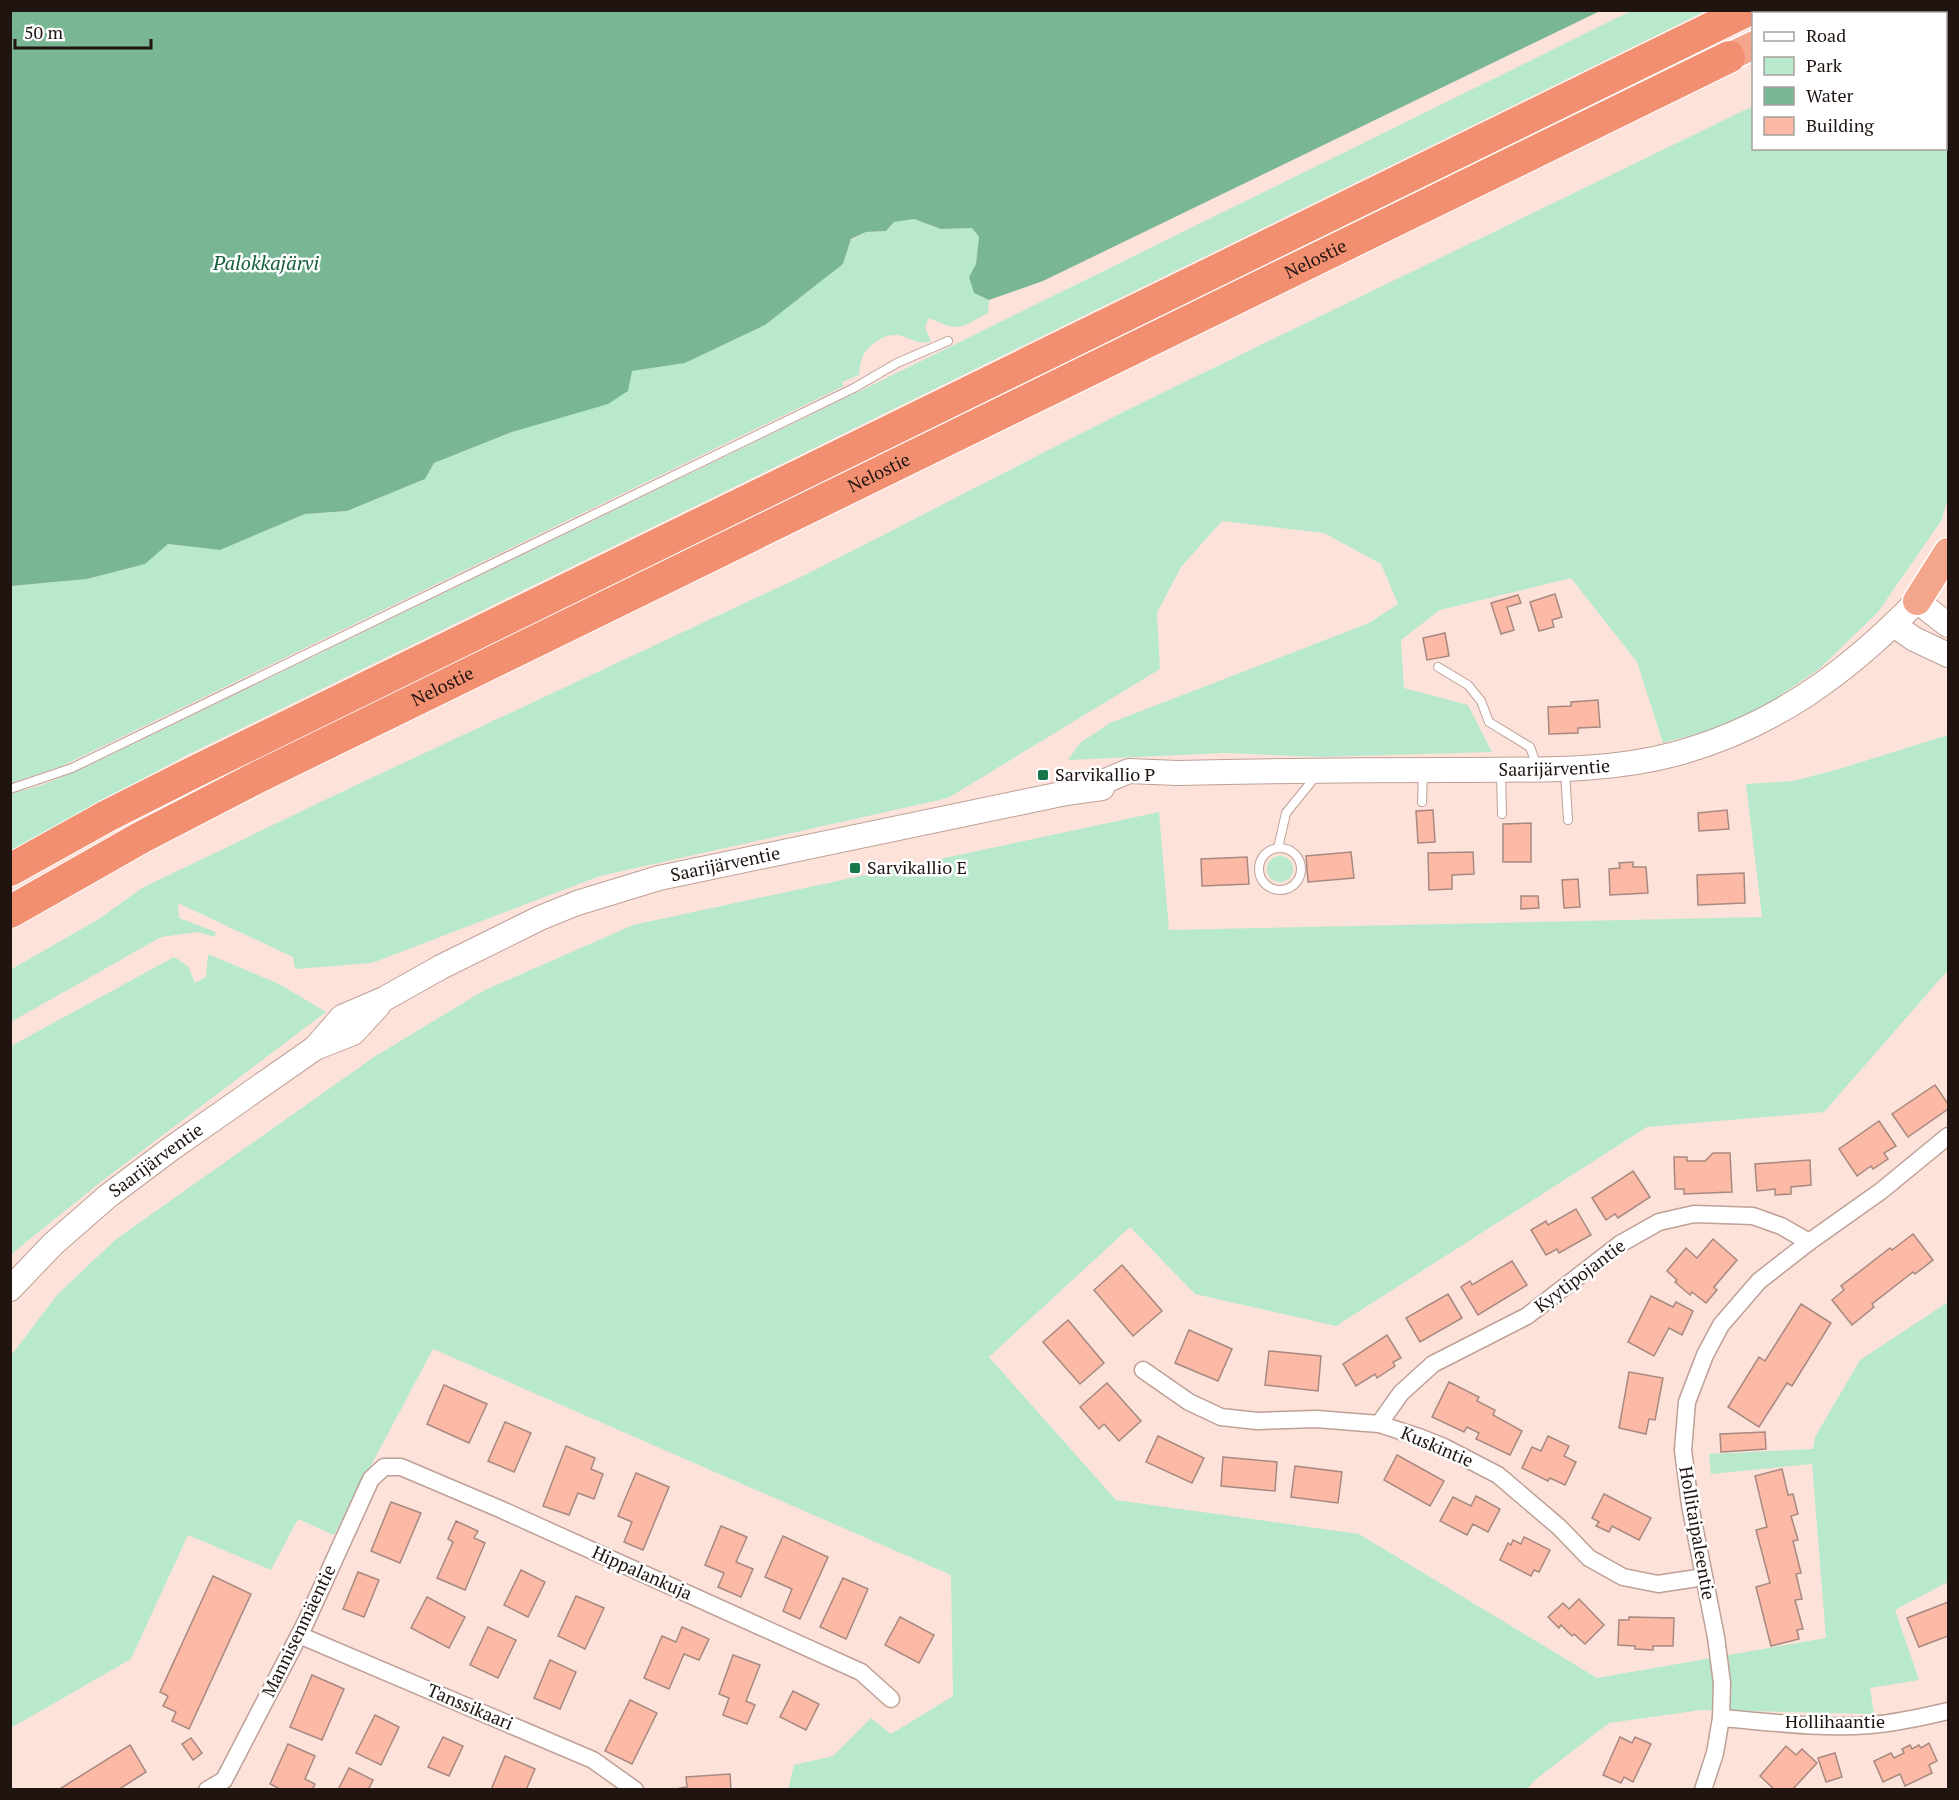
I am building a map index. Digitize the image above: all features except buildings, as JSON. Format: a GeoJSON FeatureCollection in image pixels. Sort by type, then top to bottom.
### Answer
{"type":"FeatureCollection","features":[{"type":"Feature","properties":{"kind":"highway","name":"Nelostie"},"geometry":{"type":"LineString","coordinates":[[10,870],[107,816],[196,771],[1748,10]]}},
{"type":"Feature","properties":{"kind":"highway","name":"Nelostie"},"geometry":{"type":"LineString","coordinates":[[10,912],[142,837],[260,776],[1741,51]]}},
{"type":"Feature","properties":{"kind":"highway"},"geometry":{"type":"LineString","coordinates":[[1917,601],[1948,552]]}},
{"type":"Feature","properties":{"kind":"main road","name":"Saarijärventie"},"geometry":{"type":"LineString","coordinates":[[10,1289],[53,1244],[108,1196],[172,1148],[315,1048],[353,1033],[384,999],[441,967],[540,918],[620,888],[1086,789],[1131,786],[1178,773],[1565,769],[1635,762],[1675,754],[1741,731],[1784,709],[1826,683],[1894,625],[1917,601]]}},
{"type":"Feature","properties":{"kind":"main road"},"geometry":{"type":"LineString","coordinates":[[1917,601],[1948,625]]}},
{"type":"Feature","properties":{"kind":"main road"},"geometry":{"type":"LineString","coordinates":[[1894,625],[1914,639],[1948,656]]}},
{"type":"Feature","properties":{"kind":"street","name":"Hollitaipaleentie"},"geometry":{"type":"LineString","coordinates":[[1703,1790],[1715,1753],[1721,1718],[1722,1683],[1716,1636],[1690,1505],[1683,1450],[1688,1402],[1705,1355],[1722,1324],[1759,1281],[1881,1191],[1948,1136]]}},
{"type":"Feature","properties":{"kind":"street","name":"Kyytipojantie"},"geometry":{"type":"LineString","coordinates":[[1379,1424],[1401,1393],[1433,1365],[1527,1316],[1620,1244],[1659,1222],[1694,1214],[1753,1216],[1781,1226],[1809,1242]]}},
{"type":"Feature","properties":{"kind":"street","name":"Kuskintie"},"geometry":{"type":"LineString","coordinates":[[1143,1370],[1189,1402],[1221,1418],[1257,1421],[1316,1419],[1379,1424],[1444,1447],[1498,1475],[1559,1527],[1589,1558],[1623,1577],[1658,1584],[1704,1577]]}},
{"type":"Feature","properties":{"kind":"street","name":"Mannisenmäentie"},"geometry":{"type":"LineString","coordinates":[[207,1790],[228,1785],[371,1479],[384,1467]]}},
{"type":"Feature","properties":{"kind":"street","name":"Hippalankuja"},"geometry":{"type":"LineString","coordinates":[[384,1467],[401,1467],[500,1509],[861,1672],[891,1700]]}},
{"type":"Feature","properties":{"kind":"street","name":"Tanssikaari"},"geometry":{"type":"LineString","coordinates":[[299,1635],[593,1760],[636,1790]]}},
{"type":"Feature","properties":{"kind":"street","name":"Hollihaantie"},"geometry":{"type":"LineString","coordinates":[[1721,1718],[1799,1724],[1870,1725],[1914,1719],[1948,1711]]}},
{"type":"Feature","properties":{"kind":"lane"},"geometry":{"type":"LineString","coordinates":[[10,789],[72,768],[854,388],[897,363],[948,340]]}},
{"type":"Feature","properties":{"kind":"lane"},"geometry":{"type":"LineString","coordinates":[[1438,667],[1468,685],[1481,701],[1489,722],[1530,747],[1538,769]]}},
{"type":"Feature","properties":{"kind":"lane"},"geometry":{"type":"LineString","coordinates":[[1501,769],[1502,814]]}},
{"type":"Feature","properties":{"kind":"lane"},"geometry":{"type":"LineString","coordinates":[[1565,769],[1568,820]]}},
{"type":"Feature","properties":{"kind":"lane"},"geometry":{"type":"LineString","coordinates":[[1422,802],[1423,770]]}},
{"type":"Feature","properties":{"kind":"lane"},"geometry":{"type":"LineString","coordinates":[[1278,848],[1286,813],[1319,771]]}},
{"type":"Feature","properties":{"kind":"lane"},"geometry":{"type":"LineString","coordinates":[[1278,848],[1294,853],[1300,862],[1301,873],[1297,882],[1284,890],[1273,890],[1263,883],[1258,868],[1262,858],[1270,850],[1278,848]]}},
{"type":"Feature","properties":{"kind":"green space"},"geometry":{"type":"Polygon","coordinates":[[[1631,11],[1706,11],[185,756],[11,851],[11,794],[42,785],[84,768],[856,393],[1631,11]]]}},
{"type":"Feature","properties":{"kind":"green space"},"geometry":{"type":"Polygon","coordinates":[[[1948,11],[1948,499],[1941,521],[1878,612],[1819,669],[1763,707],[1711,730],[1663,743],[1637,662],[1571,578],[1440,610],[1401,640],[1404,688],[1468,705],[1492,752],[1319,757],[1225,753],[1068,760],[1080,743],[1110,723],[1369,623],[1398,604],[1381,564],[1324,533],[1222,521],[1181,567],[1157,613],[1160,669],[948,798],[600,876],[372,963],[295,969],[293,957],[178,903],[179,918],[216,932],[214,937],[199,932],[161,937],[11,1022],[10,970],[99,919],[142,888],[807,574],[1125,411],[1752,106],[1752,150],[1947,150],[1947,12],[1918,12],[1948,11]]]}},
{"type":"Feature","properties":{"kind":"green space"},"geometry":{"type":"Polygon","coordinates":[[[914,219],[941,229],[972,228],[979,237],[976,264],[969,277],[974,293],[989,300],[988,313],[959,327],[929,318],[925,327],[931,342],[919,342],[899,335],[889,335],[880,339],[865,352],[859,375],[842,382],[844,386],[62,766],[11,783],[11,586],[87,579],[145,564],[168,544],[220,550],[305,514],[347,511],[425,479],[434,463],[512,432],[632,371],[685,363],[765,325],[843,264],[851,240],[866,232],[886,231],[894,222],[914,219]]]}},
{"type":"Feature","properties":{"kind":"green space"},"geometry":{"type":"Polygon","coordinates":[[[1948,735],[1948,970],[1824,1112],[1647,1127],[1336,1326],[1195,1294],[1130,1227],[989,1357],[1116,1500],[1359,1534],[1597,1678],[1826,1638],[1812,1464],[1711,1474],[1709,1454],[1813,1449],[1815,1437],[1860,1360],[1948,1302],[1948,1582],[1895,1610],[1919,1680],[1870,1688],[1874,1714],[1701,1710],[1609,1723],[1535,1780],[1527,1789],[788,1789],[794,1765],[833,1756],[871,1718],[891,1734],[953,1696],[951,1575],[433,1349],[334,1535],[298,1519],[271,1570],[188,1535],[131,1659],[11,1728],[10,1357],[57,1295],[115,1240],[374,1057],[483,991],[633,925],[1159,812],[1169,930],[1762,917],[1746,784],[1793,781],[1948,735]]]}},
{"type":"Feature","properties":{"kind":"green space"},"geometry":{"type":"Polygon","coordinates":[[[1280,856],[1289,860],[1293,869],[1289,878],[1280,882],[1271,878],[1267,869],[1271,860],[1280,856]]]}},
{"type":"Feature","properties":{"kind":"green space"},"geometry":{"type":"Polygon","coordinates":[[[208,954],[279,984],[326,1012],[102,1181],[15,1251],[11,1257],[11,1046],[174,957],[188,966],[195,983],[206,977],[208,954]]]}},
{"type":"Feature","properties":{"kind":"water","name":"Palokkajärvi"},"geometry":{"type":"Polygon","coordinates":[[[11,10],[1600,11],[1043,281],[989,300],[974,293],[969,277],[976,264],[979,237],[972,228],[941,229],[914,219],[894,222],[886,231],[866,232],[851,239],[843,264],[765,325],[685,363],[632,371],[628,391],[608,404],[512,432],[434,463],[425,479],[347,511],[305,514],[220,550],[168,544],[145,564],[87,579],[11,586],[11,10]]]}},
{"type":"Feature","properties":{"kind":"place","name":"Sarvikallio P"},"geometry":{"type":"Point","coordinates":[1043,775]}},
{"type":"Feature","properties":{"kind":"place","name":"Sarvikallio E"},"geometry":{"type":"Point","coordinates":[855,868]}}]}
